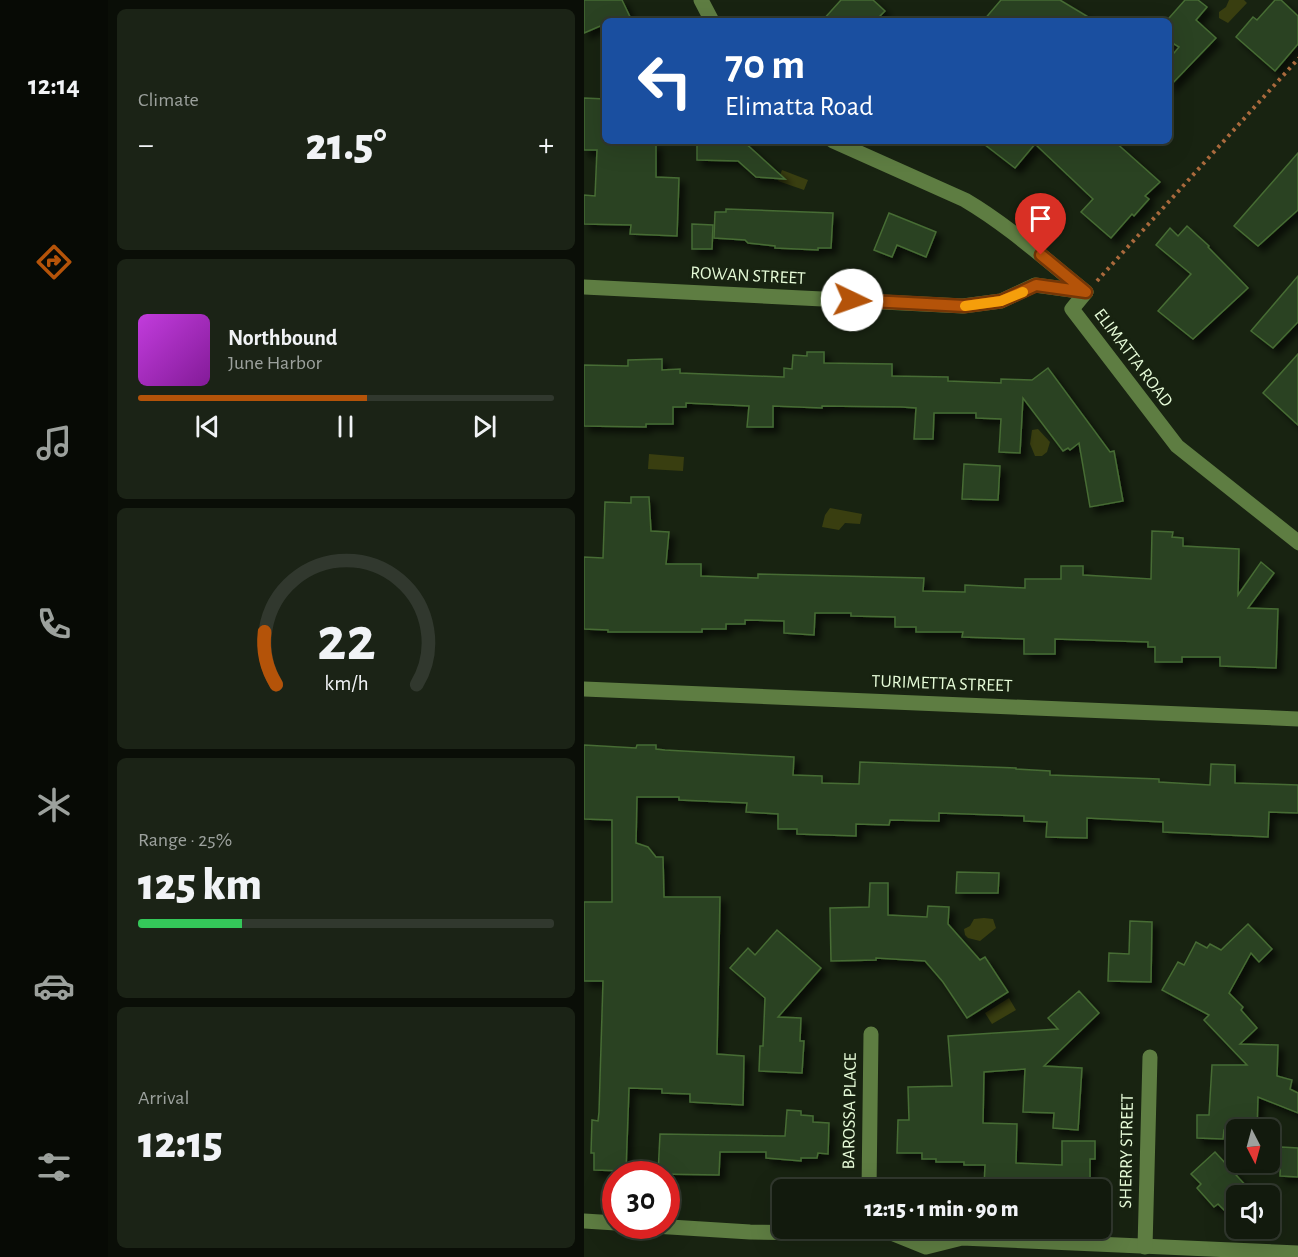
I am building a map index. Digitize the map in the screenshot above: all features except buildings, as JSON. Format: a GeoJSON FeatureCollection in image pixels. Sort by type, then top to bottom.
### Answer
{"type":"FeatureCollection","features":[{"type":"Feature","properties":{"kind":"street"},"geometry":{"type":"LineString","coordinates":[[701,0],[710,18]]}},
{"type":"Feature","properties":{"kind":"street","name":"ELIMATTA ROAD"},"geometry":{"type":"LineString","coordinates":[[840,144],[972,204],[1010,229],[1086,292],[1072,309],[1177,446],[1298,543]]}},
{"type":"Feature","properties":{"kind":"street","name":"ROWAN STREET"},"geometry":{"type":"LineString","coordinates":[[584,288],[964,306],[1001,301],[1036,285],[1086,292]]}},
{"type":"Feature","properties":{"kind":"street","name":"TURIMETTA STREET"},"geometry":{"type":"LineString","coordinates":[[584,689],[1298,719]]}},
{"type":"Feature","properties":{"kind":"street","name":"BAROSSA PLACE"},"geometry":{"type":"LineString","coordinates":[[869,1179],[871,1034]]}},
{"type":"Feature","properties":{"kind":"street","name":"SHERRY STREET"},"geometry":{"type":"LineString","coordinates":[[1145,1247],[1150,1057]]}},
{"type":"Feature","properties":{"kind":"street"},"geometry":{"type":"LineString","coordinates":[[584,1221],[602,1222]]}},
{"type":"Feature","properties":{"kind":"street"},"geometry":{"type":"LineString","coordinates":[[680,1228],[772,1232]]}},
{"type":"Feature","properties":{"kind":"street"},"geometry":{"type":"LineString","coordinates":[[901,1239],[926,1252],[958,1238],[1298,1253]]}},
{"type":"Feature","properties":{"kind":"path"},"geometry":{"type":"LineString","coordinates":[[1086,292],[1298,58]]}},
{"type":"Feature","properties":{"kind":"shaded area"},"geometry":{"type":"Polygon","coordinates":[[[1229,0],[1244,0],[1247,3],[1228,23],[1219,18],[1219,12],[1226,7],[1229,0]]]}},
{"type":"Feature","properties":{"kind":"shaded area"},"geometry":{"type":"Polygon","coordinates":[[[782,170],[808,180],[804,190],[778,181],[782,170]]]}},
{"type":"Feature","properties":{"kind":"shaded area"},"geometry":{"type":"Polygon","coordinates":[[[1038,429],[1050,442],[1047,452],[1042,456],[1035,456],[1030,444],[1032,430],[1038,429]]]}},
{"type":"Feature","properties":{"kind":"shaded area"},"geometry":{"type":"Polygon","coordinates":[[[649,454],[684,457],[683,471],[648,469],[649,454]]]}},
{"type":"Feature","properties":{"kind":"shaded area"},"geometry":{"type":"Polygon","coordinates":[[[830,508],[862,514],[860,524],[845,523],[839,530],[822,527],[825,515],[830,508]]]}},
{"type":"Feature","properties":{"kind":"shaded area"},"geometry":{"type":"Polygon","coordinates":[[[974,919],[993,919],[996,928],[980,941],[968,938],[964,929],[970,926],[974,919]]]}},
{"type":"Feature","properties":{"kind":"shaded area"},"geometry":{"type":"Polygon","coordinates":[[[1009,998],[1016,1010],[992,1024],[985,1013],[1009,998]]]}},
{"type":"Feature","properties":{"kind":"slow traffic"},"geometry":{"type":"LineString","coordinates":[[965,306],[1001,301],[1023,292]]}},
{"type":"Feature","properties":{"kind":"route"},"geometry":{"type":"LineString","coordinates":[[852,300],[964,306],[1001,301],[1036,285],[1086,292],[1041,255]]}}]}
